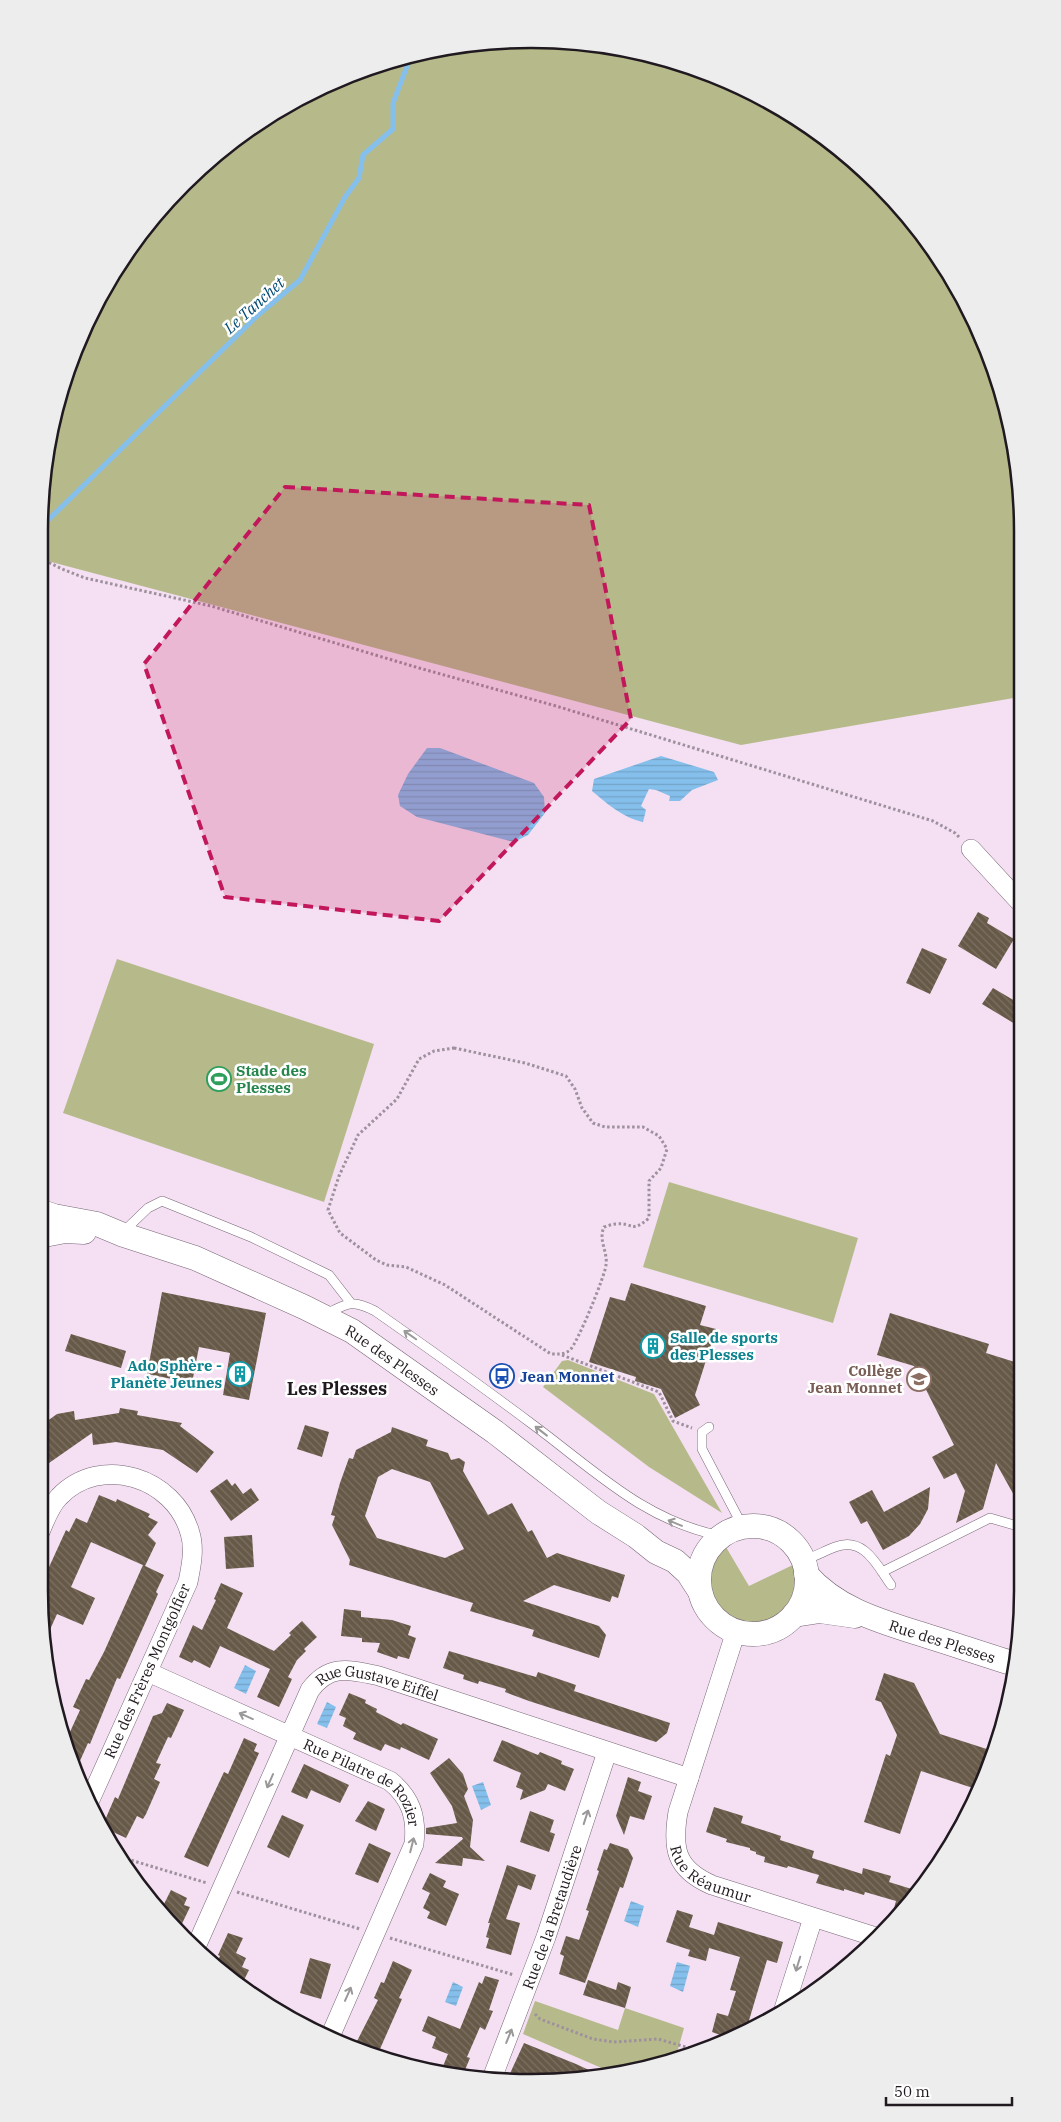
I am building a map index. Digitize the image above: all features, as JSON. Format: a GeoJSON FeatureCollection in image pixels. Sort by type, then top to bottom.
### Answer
{"type":"FeatureCollection","features":[{"type":"Feature","properties":{"kind":"street"},"geometry":{"type":"LineString","coordinates":[[971,849],[1014,896]]}},
{"type":"Feature","properties":{"kind":"street","name":"Rue des Plesses"},"geometry":{"type":"LineString","coordinates":[[48,1214],[97,1224],[214,1266],[352,1330],[496,1432],[598,1512],[636,1536],[656,1552],[682,1566],[700,1590]]}},
{"type":"Feature","properties":{"kind":"street","name":"Rue des Plesses"},"geometry":{"type":"LineString","coordinates":[[48,1234],[65,1231],[121,1234]]}},
{"type":"Feature","properties":{"kind":"street","name":"Rue des Frères Montgolfier"},"geometry":{"type":"LineString","coordinates":[[48,1514],[60,1496],[89,1479],[111,1474],[134,1477],[154,1485],[171,1499],[183,1515],[191,1534],[193,1560],[188,1582],[92,1795]]}},
{"type":"Feature","properties":{"kind":"street"},"geometry":{"type":"LineString","coordinates":[[743,1527],[767,1528],[779,1533],[797,1550],[805,1567],[807,1583],[803,1600],[794,1615],[784,1624],[767,1632],[748,1634],[736,1631],[719,1622],[706,1608],[700,1590],[701,1566],[717,1540],[743,1527]]}},
{"type":"Feature","properties":{"kind":"street","name":"Rue des Plesses"},"geometry":{"type":"LineString","coordinates":[[636,1536],[682,1549],[717,1540]]}},
{"type":"Feature","properties":{"kind":"street","name":"Rue des Plesses"},"geometry":{"type":"LineString","coordinates":[[805,1567],[816,1585],[835,1599],[869,1617],[1008,1662]]}},
{"type":"Feature","properties":{"kind":"street","name":"Rue des Plesses"},"geometry":{"type":"LineString","coordinates":[[794,1615],[820,1611],[869,1617]]}},
{"type":"Feature","properties":{"kind":"street","name":"Rue Réaumur"},"geometry":{"type":"LineString","coordinates":[[736,1631],[678,1812],[675,1830],[677,1856],[684,1866],[701,1880],[712,1885],[870,1935]]}},
{"type":"Feature","properties":{"kind":"street","name":"Rue Gustave Eiffel"},"geometry":{"type":"LineString","coordinates":[[198,1942],[310,1690],[324,1675],[344,1670],[380,1676],[689,1778]]}},
{"type":"Feature","properties":{"kind":"street","name":"Rue Pilatre de Rozier"},"geometry":{"type":"LineString","coordinates":[[148,1672],[390,1781],[401,1790],[409,1802],[415,1817],[414,1844],[332,2032]]}},
{"type":"Feature","properties":{"kind":"street","name":"Rue de la Bretaudière"},"geometry":{"type":"LineString","coordinates":[[494,2073],[546,1937],[607,1752]]}},
{"type":"Feature","properties":{"kind":"street"},"geometry":{"type":"LineString","coordinates":[[787,2001],[813,1918]]}},
{"type":"Feature","properties":{"kind":"lane"},"geometry":{"type":"LineString","coordinates":[[121,1234],[148,1208],[162,1201],[250,1237],[329,1275],[350,1302]]}},
{"type":"Feature","properties":{"kind":"lane"},"geometry":{"type":"LineString","coordinates":[[323,1316],[350,1302],[362,1304],[375,1310],[503,1402],[622,1494],[642,1507],[678,1525],[717,1540]]}},
{"type":"Feature","properties":{"kind":"lane"},"geometry":{"type":"LineString","coordinates":[[706,1429],[702,1449],[743,1527]]}},
{"type":"Feature","properties":{"kind":"lane"},"geometry":{"type":"LineString","coordinates":[[882,1572],[990,1518],[1014,1525]]}},
{"type":"Feature","properties":{"kind":"lane"},"geometry":{"type":"LineString","coordinates":[[805,1567],[836,1546],[852,1543],[863,1548],[890,1585]]}},
{"type":"Feature","properties":{"kind":"path"},"geometry":{"type":"LineString","coordinates":[[48,562],[85,578],[229,612],[556,706],[868,801],[933,822],[956,833],[971,849]]}},
{"type":"Feature","properties":{"kind":"path"},"geometry":{"type":"LineString","coordinates":[[561,1355],[571,1350],[587,1317],[606,1268],[607,1256],[601,1234],[604,1227],[617,1223],[630,1227],[640,1225],[649,1218],[649,1181],[661,1168],[667,1149],[659,1136],[643,1127],[605,1127],[593,1123],[582,1108],[575,1089],[566,1076],[525,1063],[454,1048],[434,1051],[419,1059],[397,1099],[358,1135],[332,1193],[328,1210],[340,1233],[376,1260],[387,1265],[406,1267],[445,1285],[551,1354],[561,1355],[659,1392],[673,1422],[706,1429]]}},
{"type":"Feature","properties":{"kind":"path"},"geometry":{"type":"LineString","coordinates":[[129,1860],[516,1976],[516,1982]]}},
{"type":"Feature","properties":{"kind":"path"},"geometry":{"type":"LineString","coordinates":[[534,2013],[540,2019],[593,2038],[614,2042],[658,2039],[689,2048]]}},
{"type":"Feature","properties":{"kind":"highlighted area"},"geometry":{"type":"Polygon","coordinates":[[[285,487],[589,505],[631,719],[439,921],[225,897],[144,664],[285,487]]]}},
{"type":"Feature","properties":{"kind":"green space"},"geometry":{"type":"Polygon","coordinates":[[[530,48],[562,49],[594,52],[656,64],[686,73],[744,97],[772,112],[825,147],[849,167],[894,212],[932,262],[964,317],[988,375],[997,405],[1009,467],[1014,530],[1014,698],[741,745],[48,561],[49,499],[57,436],[73,375],[84,346],[112,289],[147,236],[167,212],[212,167],[236,147],[289,112],[317,97],[375,73],[405,64],[467,52],[530,48]]]}},
{"type":"Feature","properties":{"kind":"green space","name":"Stade des Plesses"},"geometry":{"type":"Polygon","coordinates":[[[117,959],[374,1044],[324,1202],[63,1113],[117,959]]]}},
{"type":"Feature","properties":{"kind":"green space"},"geometry":{"type":"Polygon","coordinates":[[[669,1182],[858,1238],[833,1323],[643,1267],[669,1182]]]}},
{"type":"Feature","properties":{"kind":"green space"},"geometry":{"type":"Polygon","coordinates":[[[568,1360],[654,1394],[722,1513],[649,1467],[543,1387],[562,1361],[568,1360]]]}},
{"type":"Feature","properties":{"kind":"green space"},"geometry":{"type":"Polygon","coordinates":[[[723,1542],[749,1586],[797,1563],[800,1579],[799,1589],[793,1604],[784,1615],[772,1623],[759,1626],[745,1626],[732,1622],[720,1614],[708,1597],[704,1576],[709,1561],[723,1542]]]}},
{"type":"Feature","properties":{"kind":"green space"},"geometry":{"type":"Polygon","coordinates":[[[535,2001],[618,2030],[625,2008],[684,2028],[677,2052],[656,2058],[603,2069],[523,2034],[535,2001]]]}},
{"type":"Feature","properties":{"kind":"water"},"geometry":{"type":"Polygon","coordinates":[[[427,748],[440,748],[534,783],[544,797],[545,813],[528,835],[514,842],[417,817],[400,806],[398,795],[408,774],[427,748]]]}},
{"type":"Feature","properties":{"kind":"water"},"geometry":{"type":"Polygon","coordinates":[[[661,756],[714,772],[718,780],[692,790],[680,801],[669,801],[670,796],[649,789],[641,806],[646,810],[643,822],[622,814],[592,791],[594,779],[661,756]]]}},
{"type":"Feature","properties":{"kind":"water"},"geometry":{"type":"Polygon","coordinates":[[[245,1665],[256,1671],[246,1694],[234,1688],[245,1665]]]}},
{"type":"Feature","properties":{"kind":"water"},"geometry":{"type":"Polygon","coordinates":[[[327,1702],[336,1707],[327,1728],[317,1724],[327,1702]]]}},
{"type":"Feature","properties":{"kind":"water"},"geometry":{"type":"Polygon","coordinates":[[[483,1782],[491,1805],[481,1810],[472,1786],[483,1782]]]}},
{"type":"Feature","properties":{"kind":"water"},"geometry":{"type":"Polygon","coordinates":[[[631,1901],[644,1906],[638,1927],[624,1921],[631,1901]]]}},
{"type":"Feature","properties":{"kind":"water"},"geometry":{"type":"Polygon","coordinates":[[[677,1962],[690,1966],[683,1992],[670,1986],[677,1962]]]}},
{"type":"Feature","properties":{"kind":"water"},"geometry":{"type":"Polygon","coordinates":[[[453,1982],[463,1987],[456,2006],[445,2002],[453,1982]]]}},
{"type":"Feature","properties":{"kind":"building"},"geometry":{"type":"Polygon","coordinates":[[[978,912],[989,918],[987,923],[1014,939],[996,969],[958,946],[978,912]]]}},
{"type":"Feature","properties":{"kind":"building"},"geometry":{"type":"Polygon","coordinates":[[[922,948],[947,959],[930,994],[906,983],[922,948]]]}},
{"type":"Feature","properties":{"kind":"building"},"geometry":{"type":"Polygon","coordinates":[[[993,988],[1014,1000],[1014,1023],[982,1004],[993,988]]]}},
{"type":"Feature","properties":{"kind":"building","name":"Salle de sports des Plesses"},"geometry":{"type":"Polygon","coordinates":[[[631,1283],[706,1306],[700,1325],[716,1329],[695,1395],[700,1405],[675,1418],[661,1389],[635,1381],[636,1377],[589,1362],[610,1297],[625,1301],[631,1283]]]}},
{"type":"Feature","properties":{"kind":"building"},"geometry":{"type":"Polygon","coordinates":[[[162,1292],[266,1313],[249,1400],[223,1395],[230,1353],[199,1347],[192,1383],[147,1374],[162,1292]]]}},
{"type":"Feature","properties":{"kind":"building"},"geometry":{"type":"Polygon","coordinates":[[[890,1313],[989,1344],[986,1353],[1014,1362],[1014,1495],[996,1463],[983,1509],[956,1523],[965,1491],[956,1473],[944,1479],[932,1457],[954,1445],[914,1366],[877,1355],[890,1313]]]}},
{"type":"Feature","properties":{"kind":"building"},"geometry":{"type":"Polygon","coordinates":[[[71,1334],[126,1351],[121,1368],[65,1351],[71,1334]]]}},
{"type":"Feature","properties":{"kind":"building"},"geometry":{"type":"Polygon","coordinates":[[[120,1408],[138,1411],[137,1415],[182,1423],[180,1426],[214,1452],[197,1473],[163,1450],[116,1442],[93,1445],[92,1433],[48,1464],[48,1420],[57,1414],[74,1411],[75,1420],[119,1413],[120,1408]]]}},
{"type":"Feature","properties":{"kind":"building"},"geometry":{"type":"Polygon","coordinates":[[[305,1425],[329,1432],[322,1457],[297,1449],[305,1425]]]}},
{"type":"Feature","properties":{"kind":"building"},"geometry":{"type":"Polygon","coordinates":[[[392,1427],[428,1440],[426,1446],[448,1453],[451,1460],[459,1458],[465,1462],[463,1471],[488,1515],[512,1503],[528,1532],[532,1530],[547,1558],[557,1553],[625,1575],[618,1598],[612,1596],[610,1602],[554,1585],[523,1601],[599,1626],[606,1635],[599,1658],[532,1636],[534,1630],[470,1611],[473,1603],[349,1565],[350,1560],[332,1525],[335,1516],[331,1515],[340,1483],[349,1458],[353,1459],[356,1450],[391,1432],[392,1427]],[[392,1469],[378,1477],[365,1516],[377,1538],[445,1558],[464,1549],[430,1482],[392,1469]]]}},
{"type":"Feature","properties":{"kind":"building"},"geometry":{"type":"Polygon","coordinates":[[[227,1479],[232,1486],[235,1483],[243,1494],[251,1488],[259,1500],[231,1521],[210,1491],[227,1479]]]}},
{"type":"Feature","properties":{"kind":"building"},"geometry":{"type":"Polygon","coordinates":[[[930,1487],[928,1509],[920,1524],[909,1536],[883,1550],[867,1521],[861,1524],[849,1502],[872,1490],[884,1512],[930,1487]]]}},
{"type":"Feature","properties":{"kind":"building"},"geometry":{"type":"Polygon","coordinates":[[[99,1495],[116,1502],[117,1499],[150,1514],[148,1517],[158,1522],[148,1535],[156,1543],[145,1566],[91,1542],[71,1587],[95,1598],[83,1625],[57,1614],[50,1630],[48,1569],[66,1530],[69,1532],[76,1518],[87,1523],[99,1495]]]}},
{"type":"Feature","properties":{"kind":"building"},"geometry":{"type":"Polygon","coordinates":[[[252,1535],[254,1567],[226,1569],[224,1537],[252,1535]]]}},
{"type":"Feature","properties":{"kind":"building"},"geometry":{"type":"Polygon","coordinates":[[[143,1565],[164,1575],[156,1592],[158,1594],[120,1679],[117,1678],[90,1744],[88,1743],[79,1763],[69,1734],[80,1710],[73,1707],[86,1679],[89,1680],[104,1652],[143,1565]]]}},
{"type":"Feature","properties":{"kind":"building"},"geometry":{"type":"Polygon","coordinates":[[[221,1583],[243,1593],[227,1628],[274,1651],[291,1635],[289,1633],[302,1621],[317,1637],[304,1649],[306,1651],[297,1660],[288,1677],[292,1679],[279,1707],[257,1697],[270,1669],[220,1646],[210,1668],[194,1660],[192,1663],[179,1657],[193,1625],[202,1630],[216,1600],[214,1599],[221,1583]]]}},
{"type":"Feature","properties":{"kind":"building"},"geometry":{"type":"Polygon","coordinates":[[[344,1609],[361,1611],[361,1617],[392,1620],[411,1626],[408,1635],[416,1638],[409,1659],[398,1656],[397,1659],[377,1652],[380,1643],[362,1642],[362,1638],[341,1636],[344,1609]]]}},
{"type":"Feature","properties":{"kind":"building"},"geometry":{"type":"Polygon","coordinates":[[[449,1651],[536,1677],[538,1672],[576,1685],[574,1691],[670,1723],[667,1733],[656,1742],[529,1701],[505,1692],[506,1689],[479,1681],[478,1684],[463,1679],[464,1675],[443,1668],[449,1651]]]}},
{"type":"Feature","properties":{"kind":"building"},"geometry":{"type":"Polygon","coordinates":[[[884,1673],[914,1683],[940,1734],[987,1749],[972,1788],[921,1771],[900,1834],[864,1822],[886,1754],[890,1756],[897,1735],[881,1702],[875,1700],[884,1673]]]}},
{"type":"Feature","properties":{"kind":"building"},"geometry":{"type":"Polygon","coordinates":[[[349,1693],[366,1700],[365,1703],[377,1709],[376,1712],[401,1725],[403,1723],[438,1739],[429,1760],[401,1747],[400,1750],[385,1744],[381,1751],[353,1739],[356,1733],[343,1726],[346,1718],[339,1715],[349,1693]]]}},
{"type":"Feature","properties":{"kind":"building"},"geometry":{"type":"Polygon","coordinates":[[[167,1703],[184,1710],[171,1738],[168,1737],[156,1763],[161,1764],[154,1779],[160,1782],[146,1814],[143,1819],[137,1816],[126,1838],[111,1831],[105,1820],[115,1797],[118,1799],[153,1716],[162,1713],[167,1703]]]}},
{"type":"Feature","properties":{"kind":"building"},"geometry":{"type":"Polygon","coordinates":[[[244,1738],[257,1744],[254,1751],[259,1753],[208,1867],[184,1857],[224,1772],[228,1774],[244,1738]]]}},
{"type":"Feature","properties":{"kind":"building"},"geometry":{"type":"Polygon","coordinates":[[[502,1740],[538,1755],[540,1752],[562,1761],[561,1764],[574,1769],[565,1791],[548,1784],[545,1790],[520,1800],[523,1790],[516,1787],[521,1773],[493,1761],[502,1740]]]}},
{"type":"Feature","properties":{"kind":"building"},"geometry":{"type":"Polygon","coordinates":[[[449,1758],[463,1774],[468,1789],[464,1796],[473,1820],[470,1847],[485,1861],[463,1858],[462,1866],[435,1863],[463,1839],[462,1837],[426,1834],[426,1828],[457,1823],[452,1806],[430,1773],[449,1758]]]}},
{"type":"Feature","properties":{"kind":"building"},"geometry":{"type":"Polygon","coordinates":[[[304,1764],[349,1785],[340,1803],[311,1790],[307,1799],[291,1792],[304,1764]]]}},
{"type":"Feature","properties":{"kind":"building"},"geometry":{"type":"Polygon","coordinates":[[[628,1777],[641,1782],[638,1791],[652,1796],[644,1820],[630,1816],[624,1835],[616,1816],[628,1777]]]}},
{"type":"Feature","properties":{"kind":"building"},"geometry":{"type":"Polygon","coordinates":[[[368,1801],[385,1809],[376,1831],[355,1821],[368,1801]]]}},
{"type":"Feature","properties":{"kind":"building"},"geometry":{"type":"Polygon","coordinates":[[[714,1807],[743,1816],[741,1823],[781,1836],[780,1840],[814,1851],[812,1858],[862,1874],[863,1868],[891,1876],[889,1882],[912,1889],[893,1911],[896,1901],[865,1892],[864,1895],[816,1883],[819,1875],[788,1866],[787,1868],[764,1862],[765,1857],[756,1854],[750,1848],[726,1842],[727,1839],[706,1832],[714,1807]]]}},
{"type":"Feature","properties":{"kind":"building"},"geometry":{"type":"Polygon","coordinates":[[[530,1811],[554,1820],[550,1832],[555,1834],[549,1852],[520,1842],[530,1811]]]}},
{"type":"Feature","properties":{"kind":"building"},"geometry":{"type":"Polygon","coordinates":[[[282,1815],[304,1825],[289,1858],[267,1847],[282,1815]]]}},
{"type":"Feature","properties":{"kind":"building"},"geometry":{"type":"Polygon","coordinates":[[[369,1843],[391,1853],[378,1883],[355,1874],[369,1843]]]}},
{"type":"Feature","properties":{"kind":"building"},"geometry":{"type":"Polygon","coordinates":[[[610,1843],[628,1849],[633,1858],[623,1888],[620,1887],[585,1983],[559,1974],[564,1956],[560,1954],[566,1936],[579,1940],[589,1911],[586,1910],[599,1871],[597,1870],[604,1849],[607,1850],[610,1843]]]}},
{"type":"Feature","properties":{"kind":"building"},"geometry":{"type":"Polygon","coordinates":[[[507,1865],[536,1875],[531,1890],[518,1885],[506,1919],[520,1923],[511,1955],[486,1948],[489,1938],[486,1937],[490,1923],[488,1923],[507,1865]]]}},
{"type":"Feature","properties":{"kind":"building"},"geometry":{"type":"Polygon","coordinates":[[[430,1873],[446,1881],[443,1887],[459,1894],[446,1926],[427,1918],[430,1912],[423,1908],[430,1893],[422,1889],[430,1873]]]}},
{"type":"Feature","properties":{"kind":"building"},"geometry":{"type":"Polygon","coordinates":[[[171,1890],[187,1898],[184,1905],[190,1907],[181,1925],[163,1906],[171,1890]]]}},
{"type":"Feature","properties":{"kind":"building"},"geometry":{"type":"Polygon","coordinates":[[[677,1910],[693,1915],[689,1927],[714,1935],[718,1922],[783,1942],[777,1963],[767,1960],[748,2023],[721,2035],[712,2032],[717,2013],[728,2016],[736,1991],[730,1990],[740,1957],[709,1948],[706,1961],[688,1956],[690,1950],[666,1942],[677,1910]]]}},
{"type":"Feature","properties":{"kind":"building"},"geometry":{"type":"Polygon","coordinates":[[[228,1933],[243,1938],[236,1953],[246,1958],[242,1967],[249,1970],[244,1980],[218,1960],[220,1956],[218,1955],[228,1933]]]}},
{"type":"Feature","properties":{"kind":"building"},"geometry":{"type":"Polygon","coordinates":[[[310,1958],[331,1964],[321,1999],[300,1993],[310,1958]]]}},
{"type":"Feature","properties":{"kind":"building"},"geometry":{"type":"Polygon","coordinates":[[[393,1961],[412,1970],[399,1998],[402,1999],[380,2049],[377,2050],[357,2042],[378,2000],[374,1998],[381,1982],[384,1983],[393,1961]]]}},
{"type":"Feature","properties":{"kind":"building"},"geometry":{"type":"Polygon","coordinates":[[[485,1976],[499,1980],[489,2010],[493,2011],[485,2030],[480,2027],[467,2057],[470,2058],[465,2070],[443,2066],[448,2054],[432,2048],[436,2037],[422,2031],[428,2016],[460,2029],[479,1982],[482,1984],[485,1976]]]}},
{"type":"Feature","properties":{"kind":"building"},"geometry":{"type":"Polygon","coordinates":[[[588,1980],[616,1990],[618,1982],[631,1987],[625,2008],[583,1995],[588,1980]]]}},
{"type":"Feature","properties":{"kind":"building"},"geometry":{"type":"Polygon","coordinates":[[[524,2043],[590,2070],[562,2073],[510,2073],[524,2043]]]}},
{"type":"Feature","properties":{"kind":"waterway","name":"Le Tanchet"},"geometry":{"type":"LineString","coordinates":[[48,520],[257,316],[300,280],[345,197],[359,178],[363,155],[393,129],[393,103],[408,63]]}},
{"type":"Feature","properties":{"kind":"place","name":"Stade des Plesses"},"geometry":{"type":"Point","coordinates":[219,1079]}},
{"type":"Feature","properties":{"kind":"place","name":"Salle de sports des Plesses"},"geometry":{"type":"Point","coordinates":[653,1346]}},
{"type":"Feature","properties":{"kind":"place","name":"Ado Sphère - Planète Jeunes"},"geometry":{"type":"Point","coordinates":[240,1374]}},
{"type":"Feature","properties":{"kind":"place","name":"Jean Monnet"},"geometry":{"type":"Point","coordinates":[502,1376]}},
{"type":"Feature","properties":{"kind":"place","name":"Collège Jean Monnet"},"geometry":{"type":"Point","coordinates":[919,1379]}},
{"type":"Feature","properties":{"kind":"district","name":"Les Plesses"},"geometry":{"type":"Point","coordinates":[337,1388]}}]}
